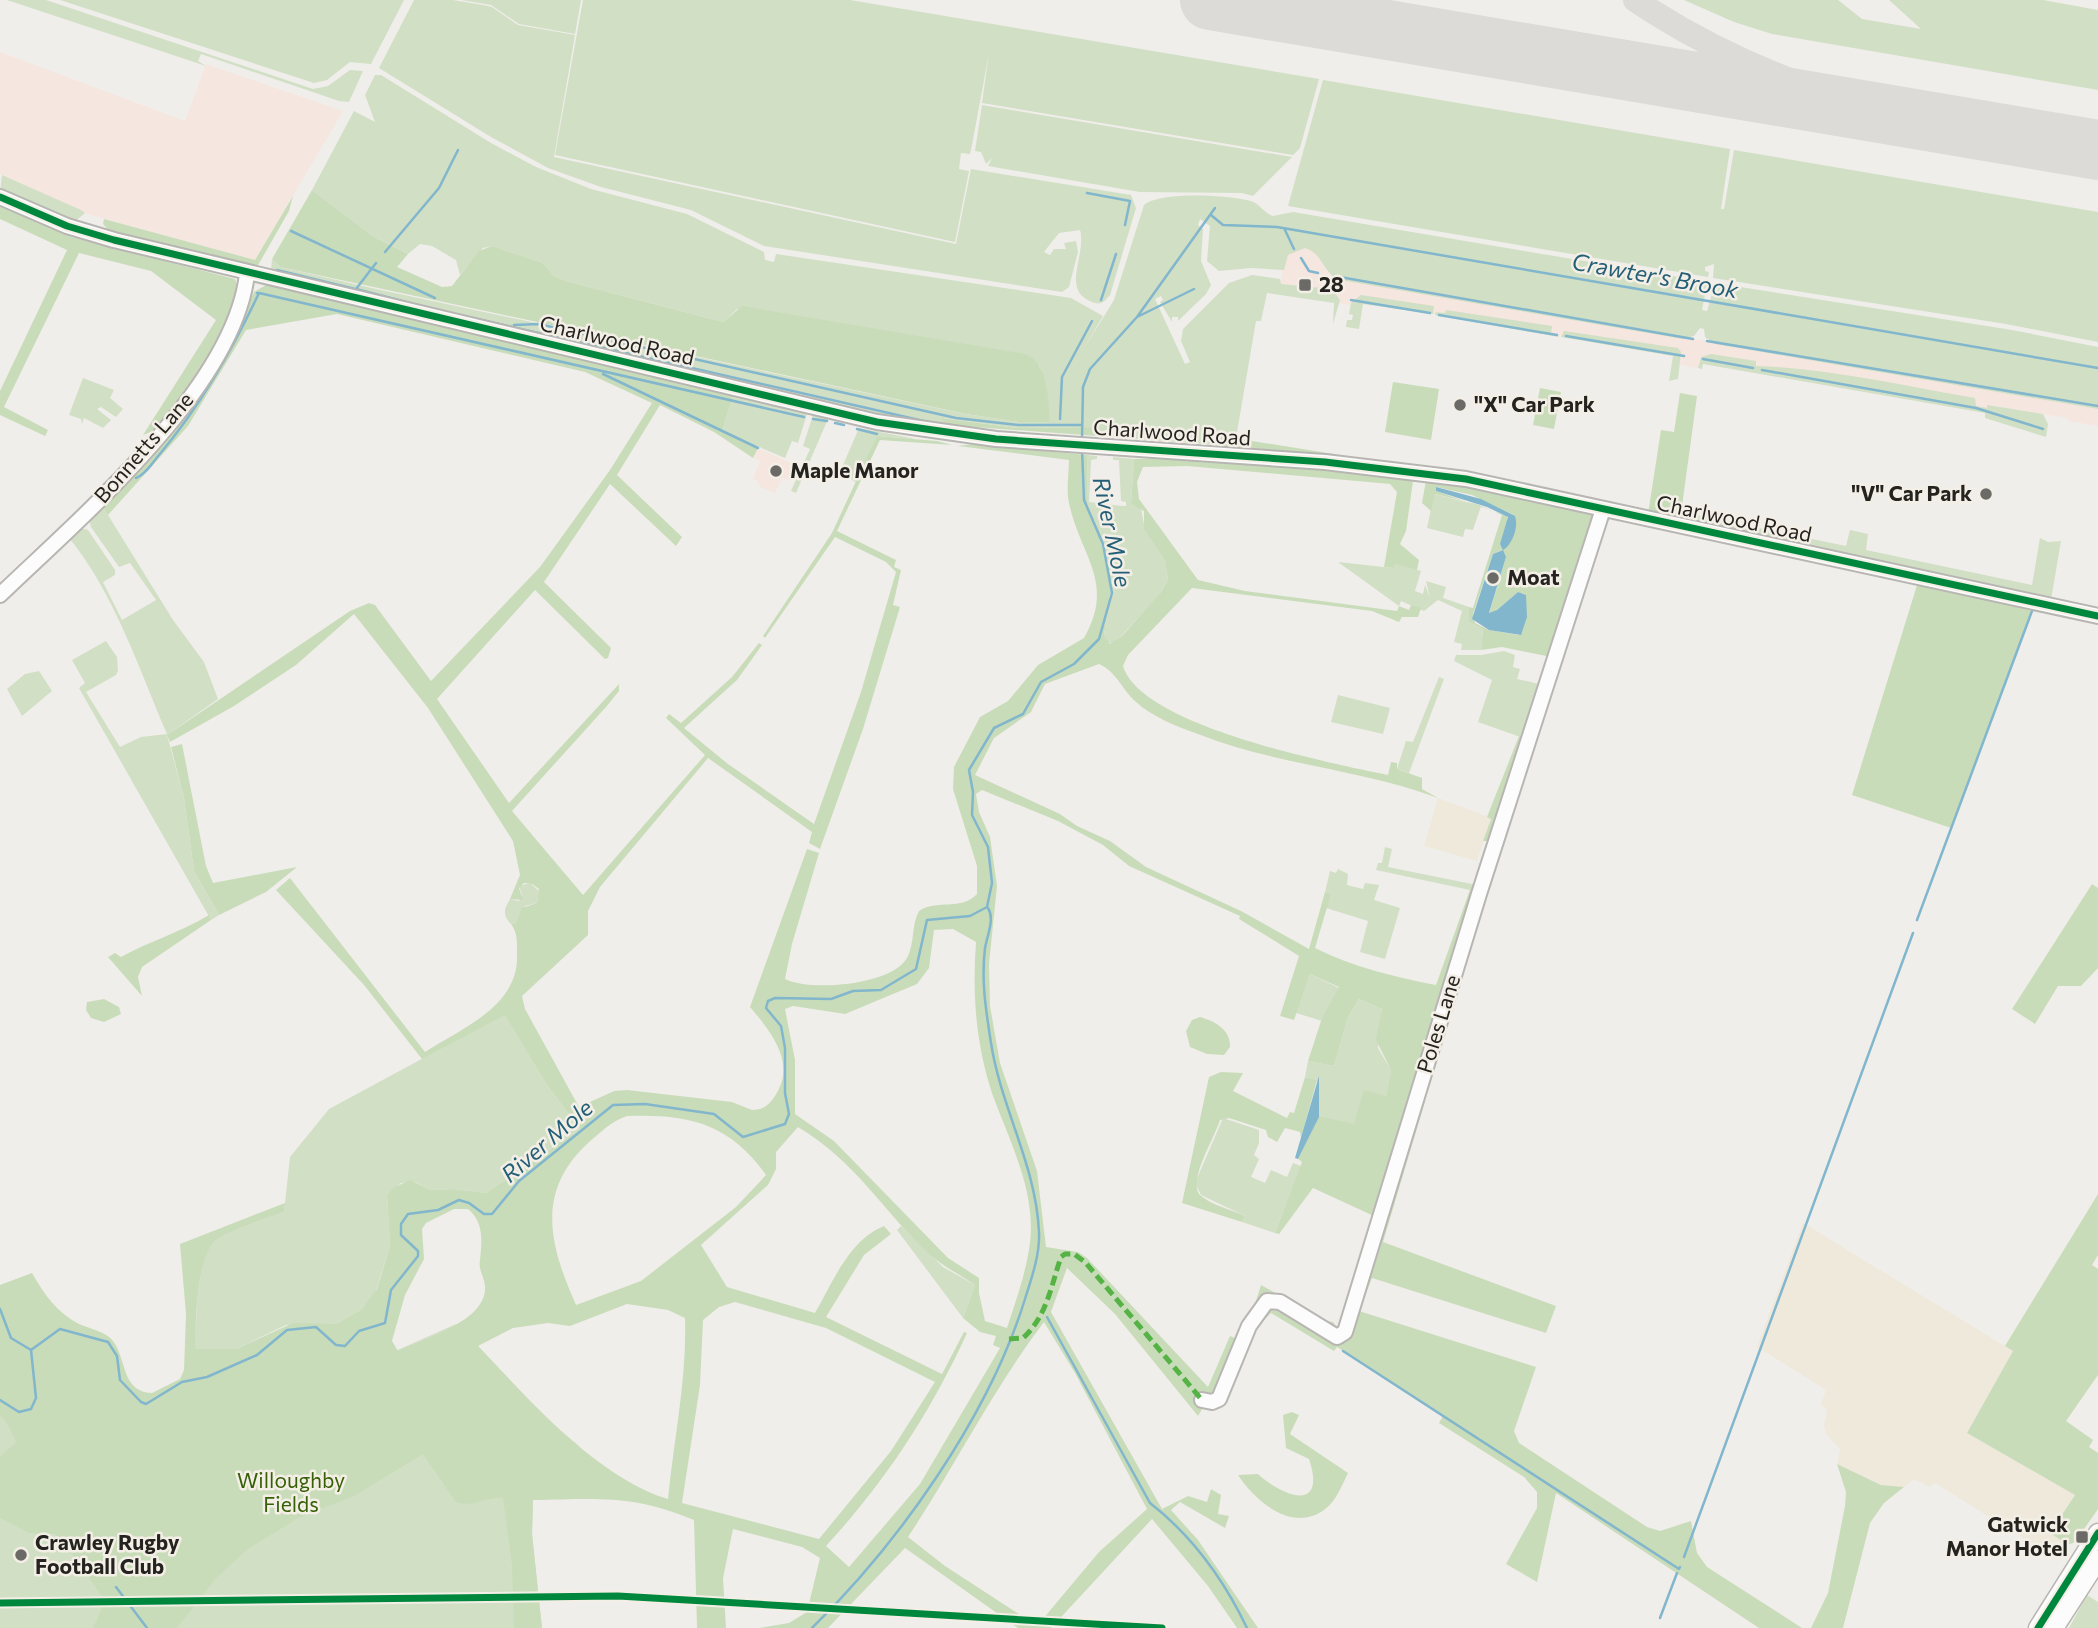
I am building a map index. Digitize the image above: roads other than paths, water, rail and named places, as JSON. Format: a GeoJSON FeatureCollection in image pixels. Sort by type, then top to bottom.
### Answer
{"type":"FeatureCollection","features":[{"type":"Feature","properties":{"kind":"main road"},"geometry":{"type":"LineString","coordinates":[[2038,1628],[2098,1533]]}},
{"type":"Feature","properties":{"kind":"main road"},"geometry":{"type":"LineString","coordinates":[[2054,1628],[2098,1560]]}},
{"type":"Feature","properties":{"kind":"street","name":"Charlwood Road"},"geometry":{"type":"LineString","coordinates":[[0,197],[66,226],[247,274],[877,422],[958,435],[1325,462],[1419,472],[2098,616]]}},
{"type":"Feature","properties":{"kind":"street","name":"Bonnetts Lane"},"geometry":{"type":"LineString","coordinates":[[0,595],[113,487],[176,414],[234,322],[242,305],[247,274]]}},
{"type":"Feature","properties":{"kind":"street","name":"Poles Lane"},"geometry":{"type":"LineString","coordinates":[[1202,1400],[1212,1402],[1219,1399],[1249,1326],[1266,1301],[1280,1302],[1337,1337],[1345,1332],[1475,907],[1603,509]]}},
{"type":"Feature","properties":{"kind":"water"},"geometry":{"type":"Polygon","coordinates":[[[1436,487],[1481,499],[1515,516],[1514,535],[1509,544],[1503,550],[1500,544],[1508,517],[1487,507],[1436,491],[1436,487]]]}},
{"type":"Feature","properties":{"kind":"water"},"geometry":{"type":"Polygon","coordinates":[[[1503,550],[1506,557],[1489,613],[1497,610],[1518,592],[1526,595],[1527,617],[1521,635],[1489,630],[1472,619],[1493,554],[1503,550]]]}},
{"type":"Feature","properties":{"kind":"water"},"geometry":{"type":"Polygon","coordinates":[[[1319,1076],[1319,1117],[1298,1159],[1295,1158],[1319,1076]]]}},
{"type":"Feature","properties":{"kind":"waterway"},"geometry":{"type":"LineString","coordinates":[[385,252],[439,188],[458,150]]}},
{"type":"Feature","properties":{"kind":"waterway"},"geometry":{"type":"LineString","coordinates":[[1087,193],[1130,201],[1125,225]]}},
{"type":"Feature","properties":{"kind":"waterway","name":"River Mole"},"geometry":{"type":"LineString","coordinates":[[1082,439],[1083,387],[1090,369],[1137,317],[1215,208]]}},
{"type":"Feature","properties":{"kind":"waterway","name":"Crawter's Brook"},"geometry":{"type":"LineString","coordinates":[[1211,215],[1223,225],[1277,227],[2098,368]]}},
{"type":"Feature","properties":{"kind":"waterway"},"geometry":{"type":"LineString","coordinates":[[1285,230],[1294,249]]}},
{"type":"Feature","properties":{"kind":"waterway"},"geometry":{"type":"LineString","coordinates":[[291,231],[435,298]]}},
{"type":"Feature","properties":{"kind":"waterway"},"geometry":{"type":"LineString","coordinates":[[1101,300],[1116,254]]}},
{"type":"Feature","properties":{"kind":"waterway"},"geometry":{"type":"LineString","coordinates":[[1301,258],[1309,271],[1318,273]]}},
{"type":"Feature","properties":{"kind":"waterway"},"geometry":{"type":"LineString","coordinates":[[376,263],[356,289],[437,310]]}},
{"type":"Feature","properties":{"kind":"waterway"},"geometry":{"type":"LineString","coordinates":[[277,270],[355,289]]}},
{"type":"Feature","properties":{"kind":"waterway"},"geometry":{"type":"LineString","coordinates":[[1334,276],[1693,339]]}},
{"type":"Feature","properties":{"kind":"waterway"},"geometry":{"type":"LineString","coordinates":[[1137,317],[1194,289]]}},
{"type":"Feature","properties":{"kind":"waterway"},"geometry":{"type":"LineString","coordinates":[[136,478],[151,465],[202,397],[237,336],[257,293]]}},
{"type":"Feature","properties":{"kind":"waterway"},"geometry":{"type":"LineString","coordinates":[[259,293],[804,417]]}},
{"type":"Feature","properties":{"kind":"waterway"},"geometry":{"type":"LineString","coordinates":[[1351,300],[1430,313]]}},
{"type":"Feature","properties":{"kind":"waterway"},"geometry":{"type":"LineString","coordinates":[[460,315],[928,422]]}},
{"type":"Feature","properties":{"kind":"waterway"},"geometry":{"type":"LineString","coordinates":[[1439,315],[1557,335]]}},
{"type":"Feature","properties":{"kind":"waterway"},"geometry":{"type":"LineString","coordinates":[[1060,419],[1062,377],[1092,321]]}},
{"type":"Feature","properties":{"kind":"waterway"},"geometry":{"type":"LineString","coordinates":[[514,325],[539,324],[956,418],[1018,425],[1081,425]]}},
{"type":"Feature","properties":{"kind":"waterway"},"geometry":{"type":"LineString","coordinates":[[1566,336],[1684,356]]}},
{"type":"Feature","properties":{"kind":"waterway"},"geometry":{"type":"LineString","coordinates":[[1707,341],[2098,406]]}},
{"type":"Feature","properties":{"kind":"waterway"},"geometry":{"type":"LineString","coordinates":[[1703,359],[1753,368]]}},
{"type":"Feature","properties":{"kind":"waterway"},"geometry":{"type":"LineString","coordinates":[[1762,370],[1976,408],[2043,429]]}},
{"type":"Feature","properties":{"kind":"waterway"},"geometry":{"type":"LineString","coordinates":[[603,374],[758,448]]}},
{"type":"Feature","properties":{"kind":"waterway"},"geometry":{"type":"LineString","coordinates":[[813,419],[827,421]]}},
{"type":"Feature","properties":{"kind":"waterway"},"geometry":{"type":"LineString","coordinates":[[835,423],[844,425]]}},
{"type":"Feature","properties":{"kind":"waterway"},"geometry":{"type":"LineString","coordinates":[[857,429],[877,434]]}},
{"type":"Feature","properties":{"kind":"waterway","name":"River Mole"},"geometry":{"type":"LineString","coordinates":[[0,1400],[19,1412],[31,1409],[36,1398],[31,1350],[60,1329],[108,1342],[117,1356],[120,1380],[146,1404],[182,1382],[207,1377],[257,1355],[287,1330],[316,1327],[336,1345],[345,1346],[359,1331],[385,1323],[391,1290],[418,1256],[418,1251],[401,1235],[401,1224],[408,1214],[438,1210],[459,1200],[469,1203],[484,1214],[492,1214],[519,1181],[613,1105],[645,1104],[714,1114],[743,1137],[785,1124],[789,1114],[785,1093],[785,1048],[781,1026],[766,1008],[768,1001],[775,998],[831,999],[853,991],[881,990],[916,969],[927,920],[970,916],[987,907],[992,883],[988,847],[972,815],[973,792],[969,770],[994,728],[1023,714],[1041,682],[1074,664],[1099,639],[1112,593],[1103,544],[1084,500],[1082,449]]}},
{"type":"Feature","properties":{"kind":"waterway"},"geometry":{"type":"LineString","coordinates":[[1917,920],[2032,611]]}},
{"type":"Feature","properties":{"kind":"waterway"},"geometry":{"type":"LineString","coordinates":[[812,1628],[877,1557],[938,1476],[989,1388],[1009,1343],[1035,1266],[1039,1232],[1032,1183],[1002,1091],[986,1008],[985,948],[991,922],[988,908]]}},
{"type":"Feature","properties":{"kind":"waterway"},"geometry":{"type":"LineString","coordinates":[[1684,1557],[1913,933]]}},
{"type":"Feature","properties":{"kind":"waterway"},"geometry":{"type":"LineString","coordinates":[[0,1309],[11,1338],[31,1350]]}},
{"type":"Feature","properties":{"kind":"waterway"},"geometry":{"type":"LineString","coordinates":[[1047,1317],[1150,1503],[1193,1544],[1228,1593],[1247,1628]]}},
{"type":"Feature","properties":{"kind":"waterway"},"geometry":{"type":"LineString","coordinates":[[1343,1351],[1679,1569],[1680,1567]]}},
{"type":"Feature","properties":{"kind":"waterway"},"geometry":{"type":"LineString","coordinates":[[1660,1618],[1677,1573]]}},
{"type":"Feature","properties":{"kind":"waterway"},"geometry":{"type":"LineString","coordinates":[[116,1587],[147,1628]]}},
{"type":"Feature","properties":{"kind":"place","name":"28"},"geometry":{"type":"Point","coordinates":[1305,285]}},
{"type":"Feature","properties":{"kind":"place","name":"\"X\" Car Park"},"geometry":{"type":"Point","coordinates":[1460,405]}},
{"type":"Feature","properties":{"kind":"place","name":"Maple Manor"},"geometry":{"type":"Point","coordinates":[776,471]}},
{"type":"Feature","properties":{"kind":"place","name":"\"V\" Car Park"},"geometry":{"type":"Point","coordinates":[1986,494]}},
{"type":"Feature","properties":{"kind":"place","name":"Moat"},"geometry":{"type":"Point","coordinates":[1493,578]}},
{"type":"Feature","properties":{"kind":"place","name":"Gatwick Manor Hotel"},"geometry":{"type":"Point","coordinates":[2082,1537]}},
{"type":"Feature","properties":{"kind":"place","name":"Crawley Rugby Football Club"},"geometry":{"type":"Point","coordinates":[21,1555]}},
{"type":"Feature","properties":{"kind":"park label","name":"Willoughby Fields"},"geometry":{"type":"Point","coordinates":[291,1493]}}]}
